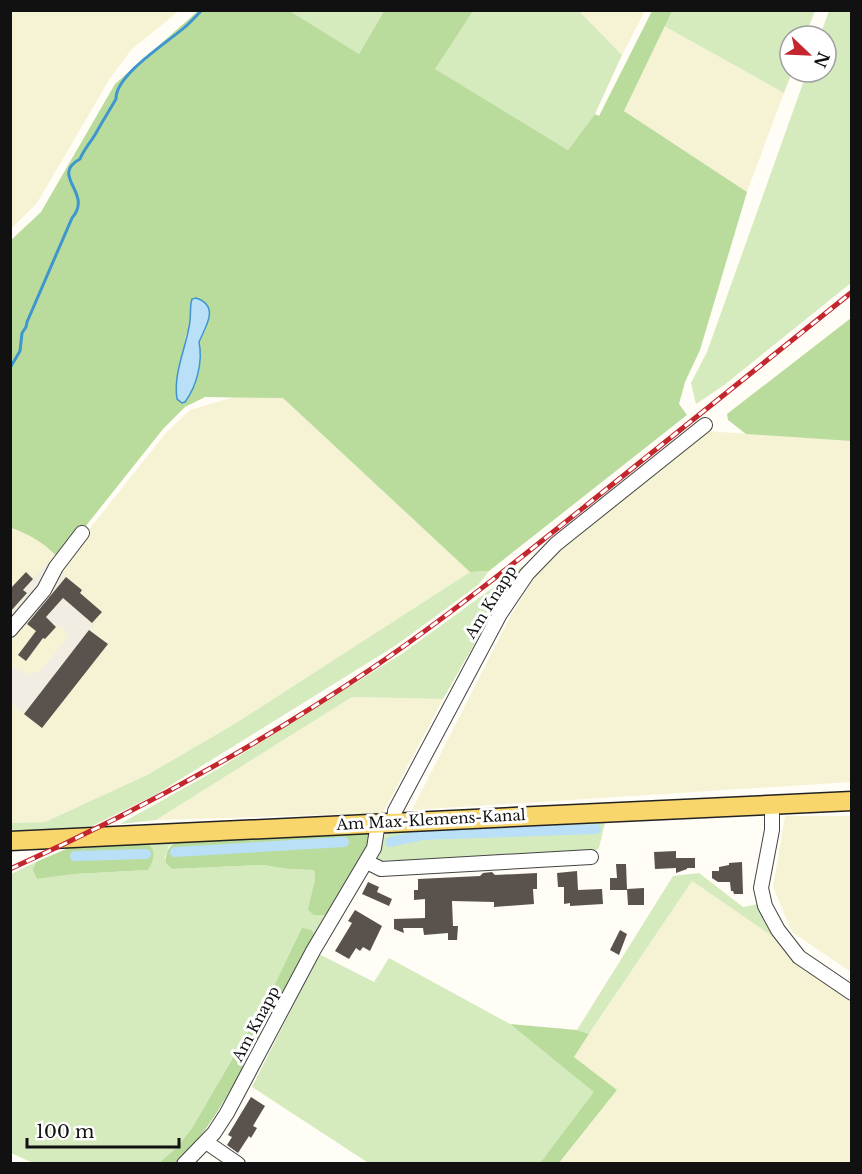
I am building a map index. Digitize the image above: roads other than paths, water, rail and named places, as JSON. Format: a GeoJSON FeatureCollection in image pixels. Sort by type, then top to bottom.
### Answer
{"type":"FeatureCollection","features":[{"type":"Feature","properties":{"kind":"main road","name":"Am Max-Klemens-Kanal"},"geometry":{"type":"LineString","coordinates":[[10,841],[852,801]]}},
{"type":"Feature","properties":{"kind":"street","name":"Am Knapp"},"geometry":{"type":"LineString","coordinates":[[184,1164],[206,1142],[227,1113],[314,951],[395,811],[504,606],[527,574],[556,544],[705,425]]}},
{"type":"Feature","properties":{"kind":"street"},"geometry":{"type":"LineString","coordinates":[[10,630],[44,590],[56,567],[82,533]]}},
{"type":"Feature","properties":{"kind":"street"},"geometry":{"type":"LineString","coordinates":[[772,805],[772,830],[761,888],[765,906],[778,930],[799,957],[852,993]]}},
{"type":"Feature","properties":{"kind":"street"},"geometry":{"type":"LineString","coordinates":[[367,862],[381,868],[591,857]]}},
{"type":"Feature","properties":{"kind":"street"},"geometry":{"type":"LineString","coordinates":[[206,1142],[238,1164]]}},
{"type":"Feature","properties":{"kind":"water"},"geometry":{"type":"Polygon","coordinates":[[[196,298],[208,306],[209,317],[199,342],[200,357],[196,381],[189,396],[182,403],[177,399],[177,381],[190,324],[191,303],[192,299],[196,298]]]}},
{"type":"Feature","properties":{"kind":"waterway"},"geometry":{"type":"LineString","coordinates":[[10,368],[20,351],[22,333],[77,209],[78,201],[69,172],[72,165],[80,159],[116,99],[124,80],[202,10]]}},
{"type":"Feature","properties":{"kind":"waterway"},"geometry":{"type":"LineString","coordinates":[[390,842],[422,835],[596,829]]}},
{"type":"Feature","properties":{"kind":"waterway"},"geometry":{"type":"LineString","coordinates":[[175,852],[344,842]]}},
{"type":"Feature","properties":{"kind":"waterway"},"geometry":{"type":"LineString","coordinates":[[75,856],[146,854]]}},
{"type":"Feature","properties":{"kind":"railway"},"geometry":{"type":"LineString","coordinates":[[10,869],[151,801],[242,750],[374,667],[518,560],[852,292]]}}]}
